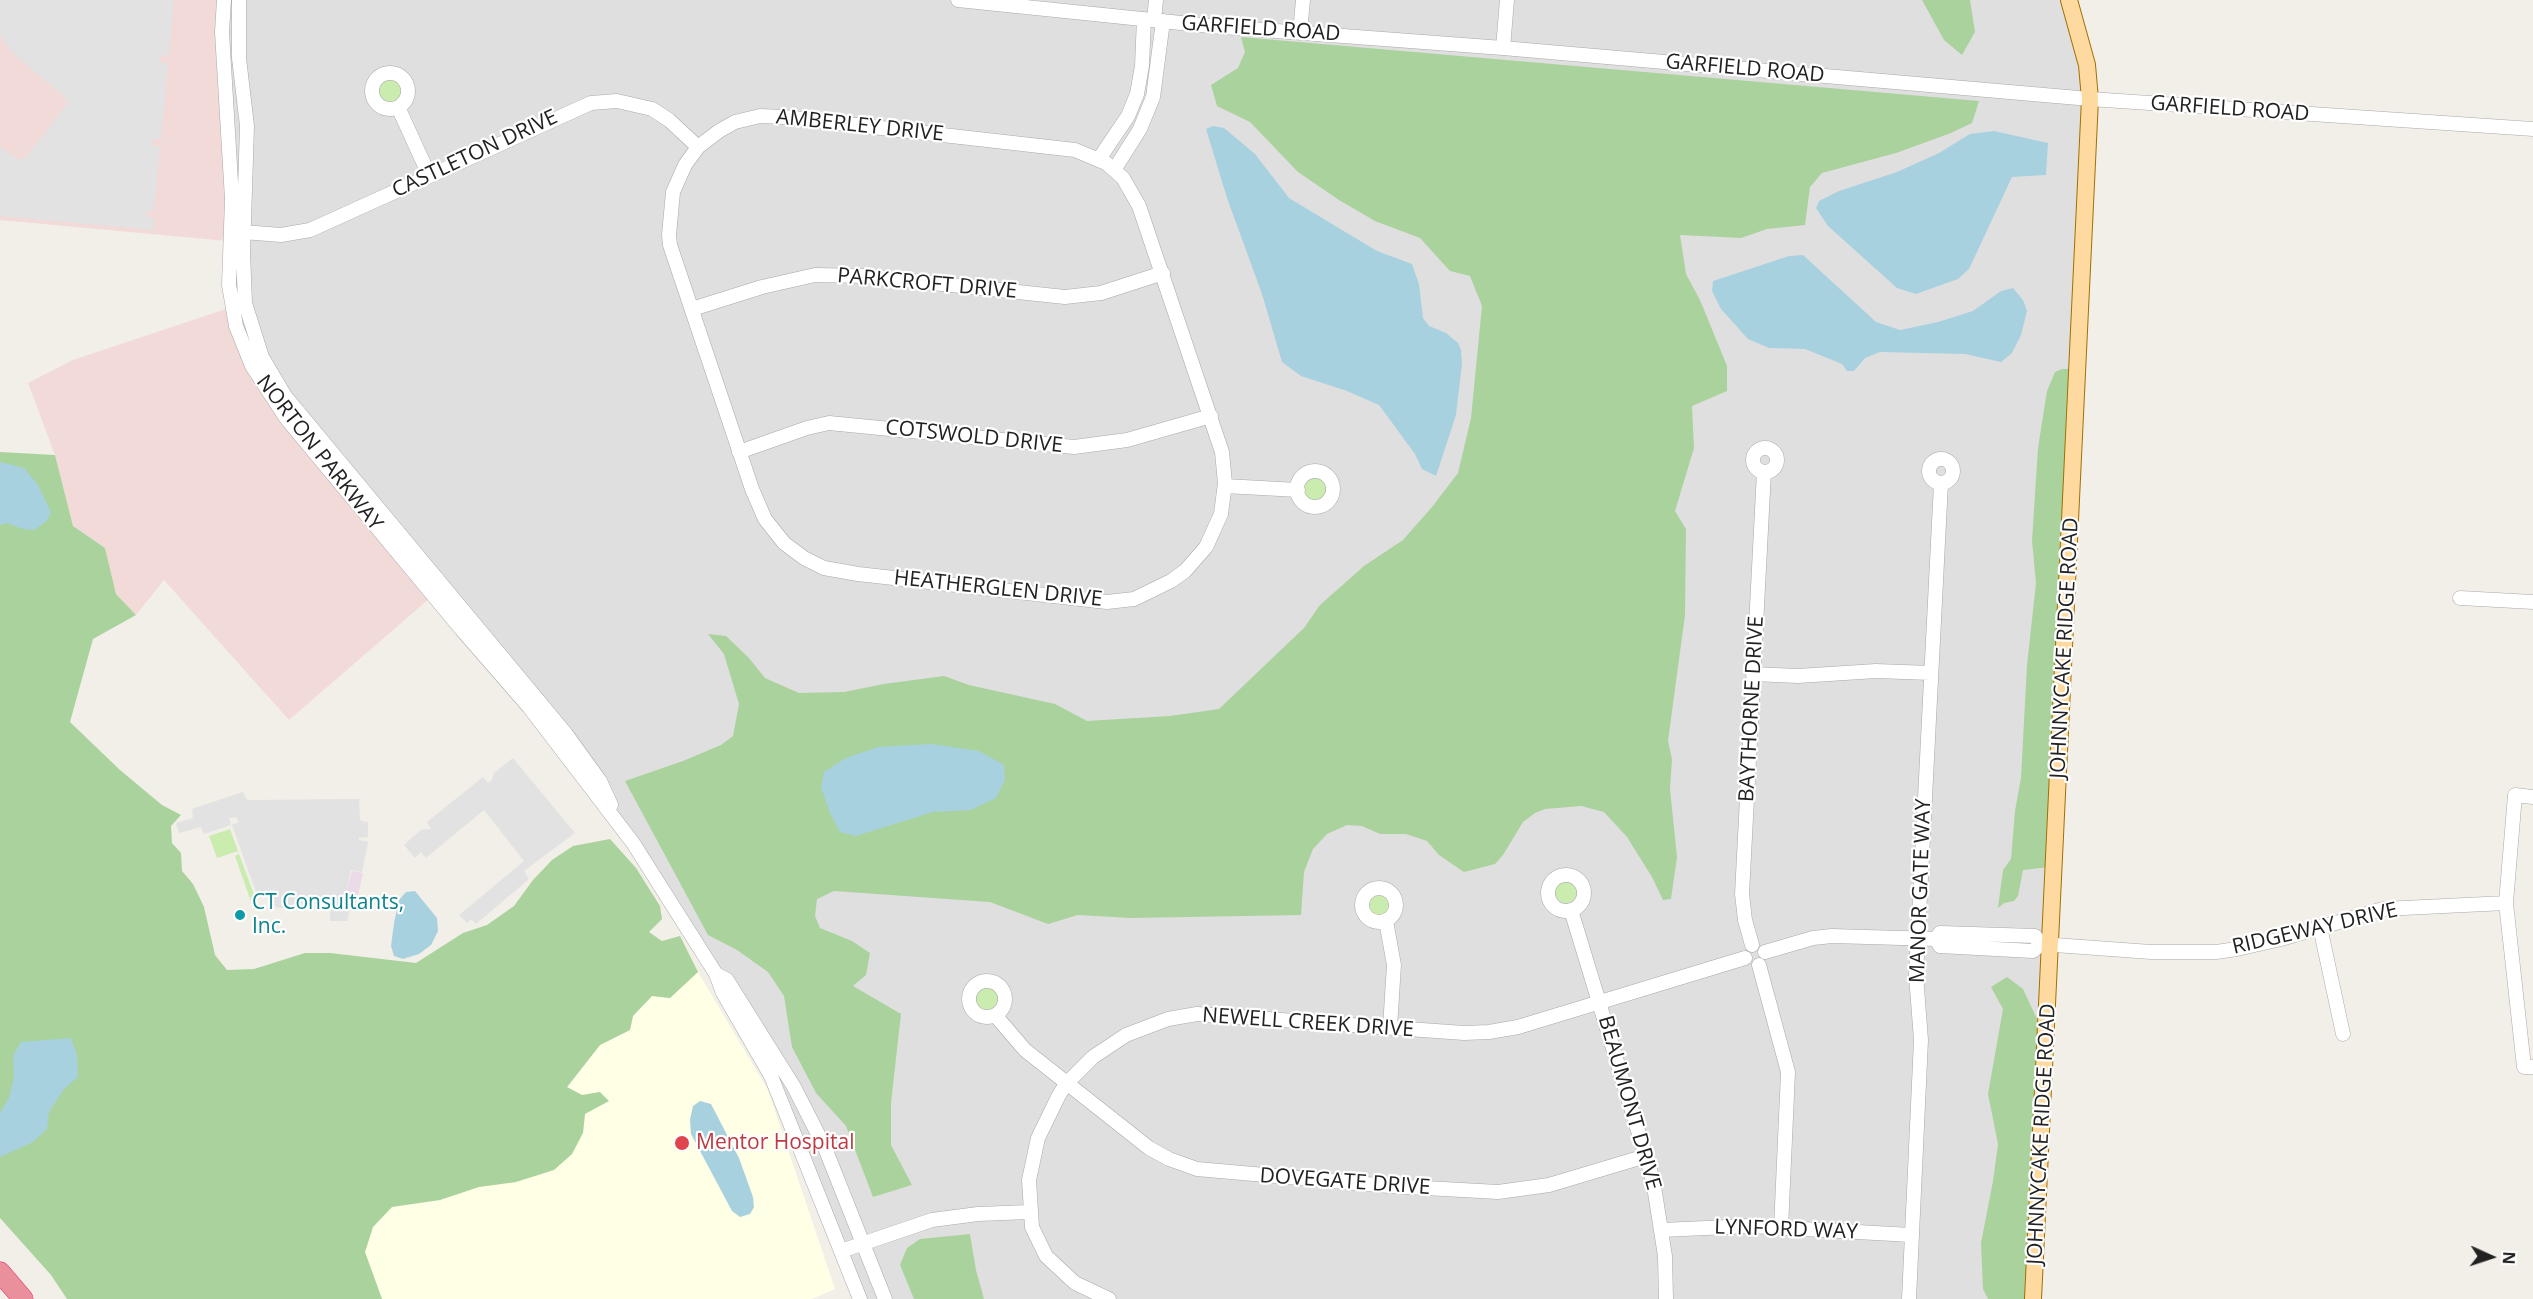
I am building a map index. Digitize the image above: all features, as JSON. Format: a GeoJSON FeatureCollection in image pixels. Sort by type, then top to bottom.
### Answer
{"type":"FeatureCollection","features":[{"type":"Feature","properties":{"kind":"highway"},"geometry":{"type":"LineString","coordinates":[[0,1272],[23,1299]]}},
{"type":"Feature","properties":{"kind":"main road","name":"JOHNNYCAKE RIDGE ROAD"},"geometry":{"type":"LineString","coordinates":[[2033,1299],[2047,944],[2090,99],[2087,65],[2069,0]]}},
{"type":"Feature","properties":{"kind":"street","name":"NORTON PARKWAY"},"geometry":{"type":"LineString","coordinates":[[224,0],[222,32],[232,199],[229,285],[236,326],[252,366],[286,418],[462,630],[530,707],[633,843],[716,974],[723,993],[771,1076],[860,1299]]}},
{"type":"Feature","properties":{"kind":"street","name":"NORTON PARKWAY"},"geometry":{"type":"LineString","coordinates":[[239,0],[239,50],[247,126],[243,232],[245,303],[262,357],[285,396],[566,734],[600,781],[621,825]]}},
{"type":"Feature","properties":{"kind":"street","name":"GARFIELD ROAD"},"geometry":{"type":"LineString","coordinates":[[958,0],[1154,20],[2090,99],[2533,129]]}},
{"type":"Feature","properties":{"kind":"street"},"geometry":{"type":"LineString","coordinates":[[1106,164],[1140,129],[1153,97],[1156,0]]}},
{"type":"Feature","properties":{"kind":"street"},"geometry":{"type":"LineString","coordinates":[[1300,32],[1303,0]]}},
{"type":"Feature","properties":{"kind":"street"},"geometry":{"type":"LineString","coordinates":[[1503,48],[1507,0]]}},
{"type":"Feature","properties":{"kind":"street","name":"CASTLETON DRIVE"},"geometry":{"type":"LineString","coordinates":[[243,232],[281,235],[310,230],[576,108],[604,100],[633,103],[652,109],[669,120],[698,147]]}},
{"type":"Feature","properties":{"kind":"street"},"geometry":{"type":"LineString","coordinates":[[398,107],[429,175]]}},
{"type":"Feature","properties":{"kind":"street","name":"AMBERLEY DRIVE"},"geometry":{"type":"LineString","coordinates":[[795,552],[784,543],[765,519],[739,452],[670,245],[669,217],[673,192],[685,165],[698,147],[735,122],[770,116],[1075,150],[1106,164]]}},
{"type":"Feature","properties":{"kind":"street","name":"HEATHERGLEN DRIVE"},"geometry":{"type":"LineString","coordinates":[[795,552],[824,568],[858,574],[1107,602],[1122,602],[1142,595],[1171,581],[1195,560],[1215,531],[1224,501],[1222,452],[1139,206],[1123,178],[1106,164]]}},
{"type":"Feature","properties":{"kind":"street","name":"PARKCROFT DRIVE"},"geometry":{"type":"LineString","coordinates":[[692,309],[762,287],[815,275],[866,276],[1065,297],[1101,293],[1163,273]]}},
{"type":"Feature","properties":{"kind":"street","name":"COTSWOLD DRIVE"},"geometry":{"type":"LineString","coordinates":[[739,452],[807,428],[829,423],[944,433],[1047,446],[1090,446],[1127,440],[1211,416]]}},
{"type":"Feature","properties":{"kind":"street","name":"BAYTHORNE DRIVE"},"geometry":{"type":"LineString","coordinates":[[1752,945],[1745,920],[1742,894],[1764,472]]}},
{"type":"Feature","properties":{"kind":"street","name":"MANOR GATE WAY"},"geometry":{"type":"LineString","coordinates":[[1909,1299],[1921,1040],[1916,983],[1917,938],[1941,483]]}},
{"type":"Feature","properties":{"kind":"street"},"geometry":{"type":"LineString","coordinates":[[1225,486],[1298,490]]}},
{"type":"Feature","properties":{"kind":"street"},"geometry":{"type":"LineString","coordinates":[[2460,598],[2533,602]]}},
{"type":"Feature","properties":{"kind":"street"},"geometry":{"type":"LineString","coordinates":[[1753,674],[1798,676],[1876,670],[1931,673]]}},
{"type":"Feature","properties":{"kind":"street"},"geometry":{"type":"LineString","coordinates":[[2533,797],[2515,795],[2506,903],[2524,1067],[2533,1067]]}},
{"type":"Feature","properties":{"kind":"street","name":"RIDGEWAY DRIVE"},"geometry":{"type":"LineString","coordinates":[[2047,944],[2151,952],[2216,952],[2245,948],[2383,909],[2506,903]]}},
{"type":"Feature","properties":{"kind":"street","name":"BEAUMONT DRIVE"},"geometry":{"type":"LineString","coordinates":[[1571,910],[1653,1180],[1665,1256],[1665,1299]]}},
{"type":"Feature","properties":{"kind":"street"},"geometry":{"type":"LineString","coordinates":[[1386,921],[1391,938],[1394,965],[1390,1027]]}},
{"type":"Feature","properties":{"kind":"street"},"geometry":{"type":"LineString","coordinates":[[2320,927],[2343,1034]]}},
{"type":"Feature","properties":{"kind":"street"},"geometry":{"type":"LineString","coordinates":[[1780,1228],[1788,1072],[1762,959],[1761,947],[1752,945],[1746,949],[1745,958],[1750,965],[1762,959],[1813,938],[1832,936],[1936,939],[1940,946],[2033,951],[2047,944]]}},
{"type":"Feature","properties":{"kind":"street","name":"NEWELL CREEK DRIVE"},"geometry":{"type":"LineString","coordinates":[[1108,1299],[1075,1283],[1055,1267],[1038,1242],[1029,1212],[1029,1180],[1038,1138],[1066,1084],[1093,1057],[1117,1040],[1153,1024],[1182,1016],[1222,1015],[1464,1034],[1489,1032],[1518,1027],[1745,958]]}},
{"type":"Feature","properties":{"kind":"street","name":"NORTON PARKWAY"},"geometry":{"type":"LineString","coordinates":[[716,974],[727,980],[794,1087],[825,1148],[885,1299]]}},
{"type":"Feature","properties":{"kind":"street","name":"DOVEGATE DRIVE"},"geometry":{"type":"LineString","coordinates":[[994,1015],[1025,1050],[1156,1153],[1175,1162],[1205,1171],[1498,1192],[1549,1185],[1646,1156]]}},
{"type":"Feature","properties":{"kind":"street"},"geometry":{"type":"LineString","coordinates":[[841,1251],[932,1220],[978,1214],[1029,1212]]}},
{"type":"Feature","properties":{"kind":"street","name":"LYNFORD WAY"},"geometry":{"type":"LineString","coordinates":[[1662,1230],[1731,1226],[1911,1235]]}},
{"type":"Feature","properties":{"kind":"shaded area"},"geometry":{"type":"Polygon","coordinates":[[[0,0],[217,0],[227,241],[0,220],[0,0]]]}},
{"type":"Feature","properties":{"kind":"shaded area"},"geometry":{"type":"Polygon","coordinates":[[[0,0],[174,0],[169,56],[162,55],[160,59],[161,63],[168,63],[161,139],[153,139],[152,145],[160,147],[154,210],[146,211],[148,217],[154,218],[154,230],[0,216],[0,146],[17,159],[25,158],[67,104],[65,97],[18,58],[4,43],[0,32],[0,0]]]}},
{"type":"Feature","properties":{"kind":"shaded area"},"geometry":{"type":"Polygon","coordinates":[[[224,0],[958,0],[2090,99],[2033,1299],[860,1299],[771,1076],[633,843],[387,539],[236,326],[224,0]]]}},
{"type":"Feature","properties":{"kind":"shaded area"},"geometry":{"type":"Polygon","coordinates":[[[1034,0],[2061,0],[2074,36],[2083,94],[1101,9],[1034,0]]]}},
{"type":"Feature","properties":{"kind":"shaded area"},"geometry":{"type":"Polygon","coordinates":[[[229,308],[237,341],[430,598],[289,720],[164,580],[136,615],[116,594],[105,548],[73,526],[55,455],[28,383],[73,360],[229,308]]]}},
{"type":"Feature","properties":{"kind":"shaded area"},"geometry":{"type":"Polygon","coordinates":[[[513,758],[575,833],[524,871],[529,879],[476,924],[471,919],[467,923],[459,915],[524,861],[484,810],[426,858],[421,852],[415,858],[404,845],[421,830],[431,829],[427,822],[483,777],[488,783],[492,780],[494,773],[513,758]]]}},
{"type":"Feature","properties":{"kind":"shaded area"},"geometry":{"type":"Polygon","coordinates":[[[243,792],[247,800],[359,799],[361,821],[368,822],[368,837],[359,838],[359,840],[368,842],[362,872],[351,870],[344,903],[344,907],[350,910],[347,921],[330,921],[330,913],[334,905],[330,897],[326,896],[289,909],[276,907],[265,893],[257,895],[232,825],[239,822],[236,817],[229,818],[231,825],[204,834],[201,827],[179,833],[176,823],[193,818],[192,809],[243,792]]]}},
{"type":"Feature","properties":{"kind":"shaded area"},"geometry":{"type":"Polygon","coordinates":[[[352,871],[363,873],[355,908],[343,905],[352,871]]]}},
{"type":"Feature","properties":{"kind":"shaded area","name":"Mentor Hospital"},"geometry":{"type":"Polygon","coordinates":[[[698,972],[768,1090],[835,1289],[812,1299],[382,1299],[365,1252],[373,1227],[392,1206],[440,1200],[479,1187],[516,1182],[583,1133],[585,1114],[600,1092],[582,1095],[567,1088],[600,1045],[630,1030],[633,1016],[652,996],[670,998],[698,972]]]}},
{"type":"Feature","properties":{"kind":"green space"},"geometry":{"type":"Polygon","coordinates":[[[1922,0],[1970,0],[1975,32],[1962,55],[1944,40],[1922,0]]]}},
{"type":"Feature","properties":{"kind":"green space"},"geometry":{"type":"Polygon","coordinates":[[[1241,37],[1979,101],[1972,123],[1951,133],[1896,153],[1822,173],[1810,187],[1805,225],[1767,229],[1741,238],[1680,235],[1686,274],[1700,300],[1727,366],[1727,391],[1692,406],[1694,448],[1675,511],[1686,529],[1685,615],[1668,741],[1672,759],[1670,789],[1677,857],[1671,899],[1663,900],[1652,877],[1627,837],[1604,812],[1581,806],[1545,809],[1535,813],[1523,822],[1495,864],[1464,872],[1439,855],[1427,841],[1406,834],[1380,834],[1362,826],[1347,825],[1327,834],[1313,849],[1304,872],[1301,915],[1131,918],[1078,915],[1048,924],[990,902],[834,891],[817,899],[815,916],[820,928],[852,941],[870,953],[866,975],[853,986],[901,1014],[891,1103],[891,1145],[912,1185],[873,1197],[846,1126],[816,1093],[792,1047],[784,996],[768,972],[737,950],[708,935],[625,781],[683,761],[721,745],[733,736],[739,704],[724,654],[708,634],[726,636],[748,657],[765,678],[799,693],[844,692],[944,676],[969,685],[1055,704],[1087,721],[1170,716],[1219,709],[1304,628],[1320,605],[1364,566],[1403,540],[1432,507],[1458,473],[1471,418],[1482,306],[1470,276],[1450,271],[1420,238],[1375,221],[1339,200],[1298,172],[1250,122],[1217,106],[1211,85],[1238,68],[1245,52],[1241,37]]]}},
{"type":"Feature","properties":{"kind":"green space"},"geometry":{"type":"Polygon","coordinates":[[[390,79],[399,82],[402,91],[399,100],[390,103],[381,100],[378,91],[381,82],[390,79]]]}},
{"type":"Feature","properties":{"kind":"green space"},"geometry":{"type":"Polygon","coordinates":[[[2062,369],[2075,369],[2050,867],[2023,870],[2018,896],[2014,901],[2004,903],[1998,908],[2003,870],[2011,859],[2015,811],[2021,778],[2027,665],[2036,583],[2032,541],[2038,448],[2047,391],[2055,372],[2062,369]]]}},
{"type":"Feature","properties":{"kind":"green space"},"geometry":{"type":"Polygon","coordinates":[[[0,452],[55,455],[73,526],[105,548],[116,594],[136,615],[93,639],[70,722],[120,770],[162,805],[181,815],[171,826],[172,843],[181,853],[182,871],[193,884],[204,907],[215,955],[227,970],[254,969],[305,953],[330,953],[416,963],[463,933],[487,925],[514,906],[533,880],[552,860],[573,846],[610,839],[636,868],[660,906],[662,919],[649,932],[662,941],[680,936],[698,972],[670,998],[652,996],[633,1016],[630,1030],[600,1045],[567,1087],[582,1095],[600,1092],[609,1101],[585,1114],[583,1133],[572,1154],[554,1170],[516,1182],[479,1187],[440,1200],[392,1207],[373,1227],[365,1252],[382,1299],[67,1299],[51,1275],[0,1218],[0,452]]]}},
{"type":"Feature","properties":{"kind":"green space"},"geometry":{"type":"Polygon","coordinates":[[[1316,476],[1325,480],[1329,489],[1325,498],[1316,502],[1307,498],[1303,489],[1307,480],[1316,476]]]}},
{"type":"Feature","properties":{"kind":"green space"},"geometry":{"type":"Polygon","coordinates":[[[230,829],[238,851],[217,858],[209,836],[230,829]]]}},
{"type":"Feature","properties":{"kind":"green space"},"geometry":{"type":"Polygon","coordinates":[[[239,854],[259,908],[254,910],[235,856],[239,854]]]}},
{"type":"Feature","properties":{"kind":"green space"},"geometry":{"type":"Polygon","coordinates":[[[1566,881],[1574,884],[1577,892],[1574,900],[1566,903],[1558,900],[1555,892],[1558,884],[1566,881]]]}},
{"type":"Feature","properties":{"kind":"green space"},"geometry":{"type":"Polygon","coordinates":[[[1374,893],[1382,893],[1389,900],[1389,908],[1382,915],[1374,915],[1367,908],[1367,900],[1374,893]]]}},
{"type":"Feature","properties":{"kind":"green space"},"geometry":{"type":"Polygon","coordinates":[[[2007,977],[2023,989],[2043,1032],[2029,1189],[2026,1299],[1988,1299],[1983,1289],[1981,1243],[1998,1144],[1988,1094],[2003,1009],[1991,987],[2007,977]]]}},
{"type":"Feature","properties":{"kind":"green space"},"geometry":{"type":"Polygon","coordinates":[[[983,988],[991,988],[998,995],[998,1003],[991,1010],[983,1010],[976,1003],[976,995],[983,988]]]}},
{"type":"Feature","properties":{"kind":"green space"},"geometry":{"type":"Polygon","coordinates":[[[970,1234],[984,1299],[914,1299],[900,1265],[907,1248],[920,1239],[970,1234]]]}},
{"type":"Feature","properties":{"kind":"water"},"geometry":{"type":"Polygon","coordinates":[[[1213,126],[1224,128],[1255,154],[1289,198],[1377,251],[1412,264],[1419,284],[1423,318],[1429,326],[1446,333],[1458,343],[1461,350],[1462,364],[1456,415],[1436,476],[1422,469],[1415,454],[1379,405],[1347,391],[1301,376],[1282,362],[1262,294],[1227,198],[1206,129],[1213,126]]]}},
{"type":"Feature","properties":{"kind":"water"},"geometry":{"type":"Polygon","coordinates":[[[1994,131],[2048,143],[2046,175],[2012,177],[1969,269],[1958,279],[1916,294],[1897,288],[1828,226],[1816,208],[1819,201],[1839,191],[1897,172],[1939,153],[1970,134],[1994,131]]]}},
{"type":"Feature","properties":{"kind":"water"},"geometry":{"type":"Polygon","coordinates":[[[1803,255],[1876,322],[1900,330],[1938,322],[1973,311],[2001,291],[2013,288],[2023,300],[2027,311],[2021,335],[2012,353],[2001,362],[1965,354],[1880,352],[1865,358],[1854,371],[1847,371],[1842,364],[1805,349],[1769,348],[1748,339],[1721,309],[1712,291],[1713,281],[1789,256],[1803,255]]]}},
{"type":"Feature","properties":{"kind":"water"},"geometry":{"type":"Polygon","coordinates":[[[0,462],[24,468],[38,485],[51,512],[47,521],[34,530],[7,523],[0,525],[0,462]]]}},
{"type":"Feature","properties":{"kind":"water"},"geometry":{"type":"Polygon","coordinates":[[[932,744],[979,751],[1004,765],[1005,780],[996,798],[971,810],[933,812],[856,836],[840,832],[830,813],[821,787],[824,772],[846,758],[878,747],[932,744]]]}},
{"type":"Feature","properties":{"kind":"water"},"geometry":{"type":"Polygon","coordinates":[[[415,891],[437,918],[438,931],[431,945],[419,954],[403,959],[394,956],[391,946],[394,923],[399,900],[406,892],[415,891]]]}},
{"type":"Feature","properties":{"kind":"water"},"geometry":{"type":"Polygon","coordinates":[[[71,1038],[77,1055],[78,1077],[64,1089],[49,1112],[47,1129],[33,1142],[0,1157],[0,1113],[9,1098],[14,1077],[13,1056],[21,1042],[71,1038]]]}},
{"type":"Feature","properties":{"kind":"water"},"geometry":{"type":"Polygon","coordinates":[[[700,1101],[711,1104],[739,1158],[753,1197],[754,1207],[750,1214],[740,1217],[732,1211],[691,1134],[690,1120],[693,1106],[700,1101]]]}},
{"type":"Feature","properties":{"kind":"place","name":"CT Consultants, Inc."},"geometry":{"type":"Point","coordinates":[240,915]}},
{"type":"Feature","properties":{"kind":"place","name":"Mentor Hospital"},"geometry":{"type":"Point","coordinates":[682,1143]}}]}
